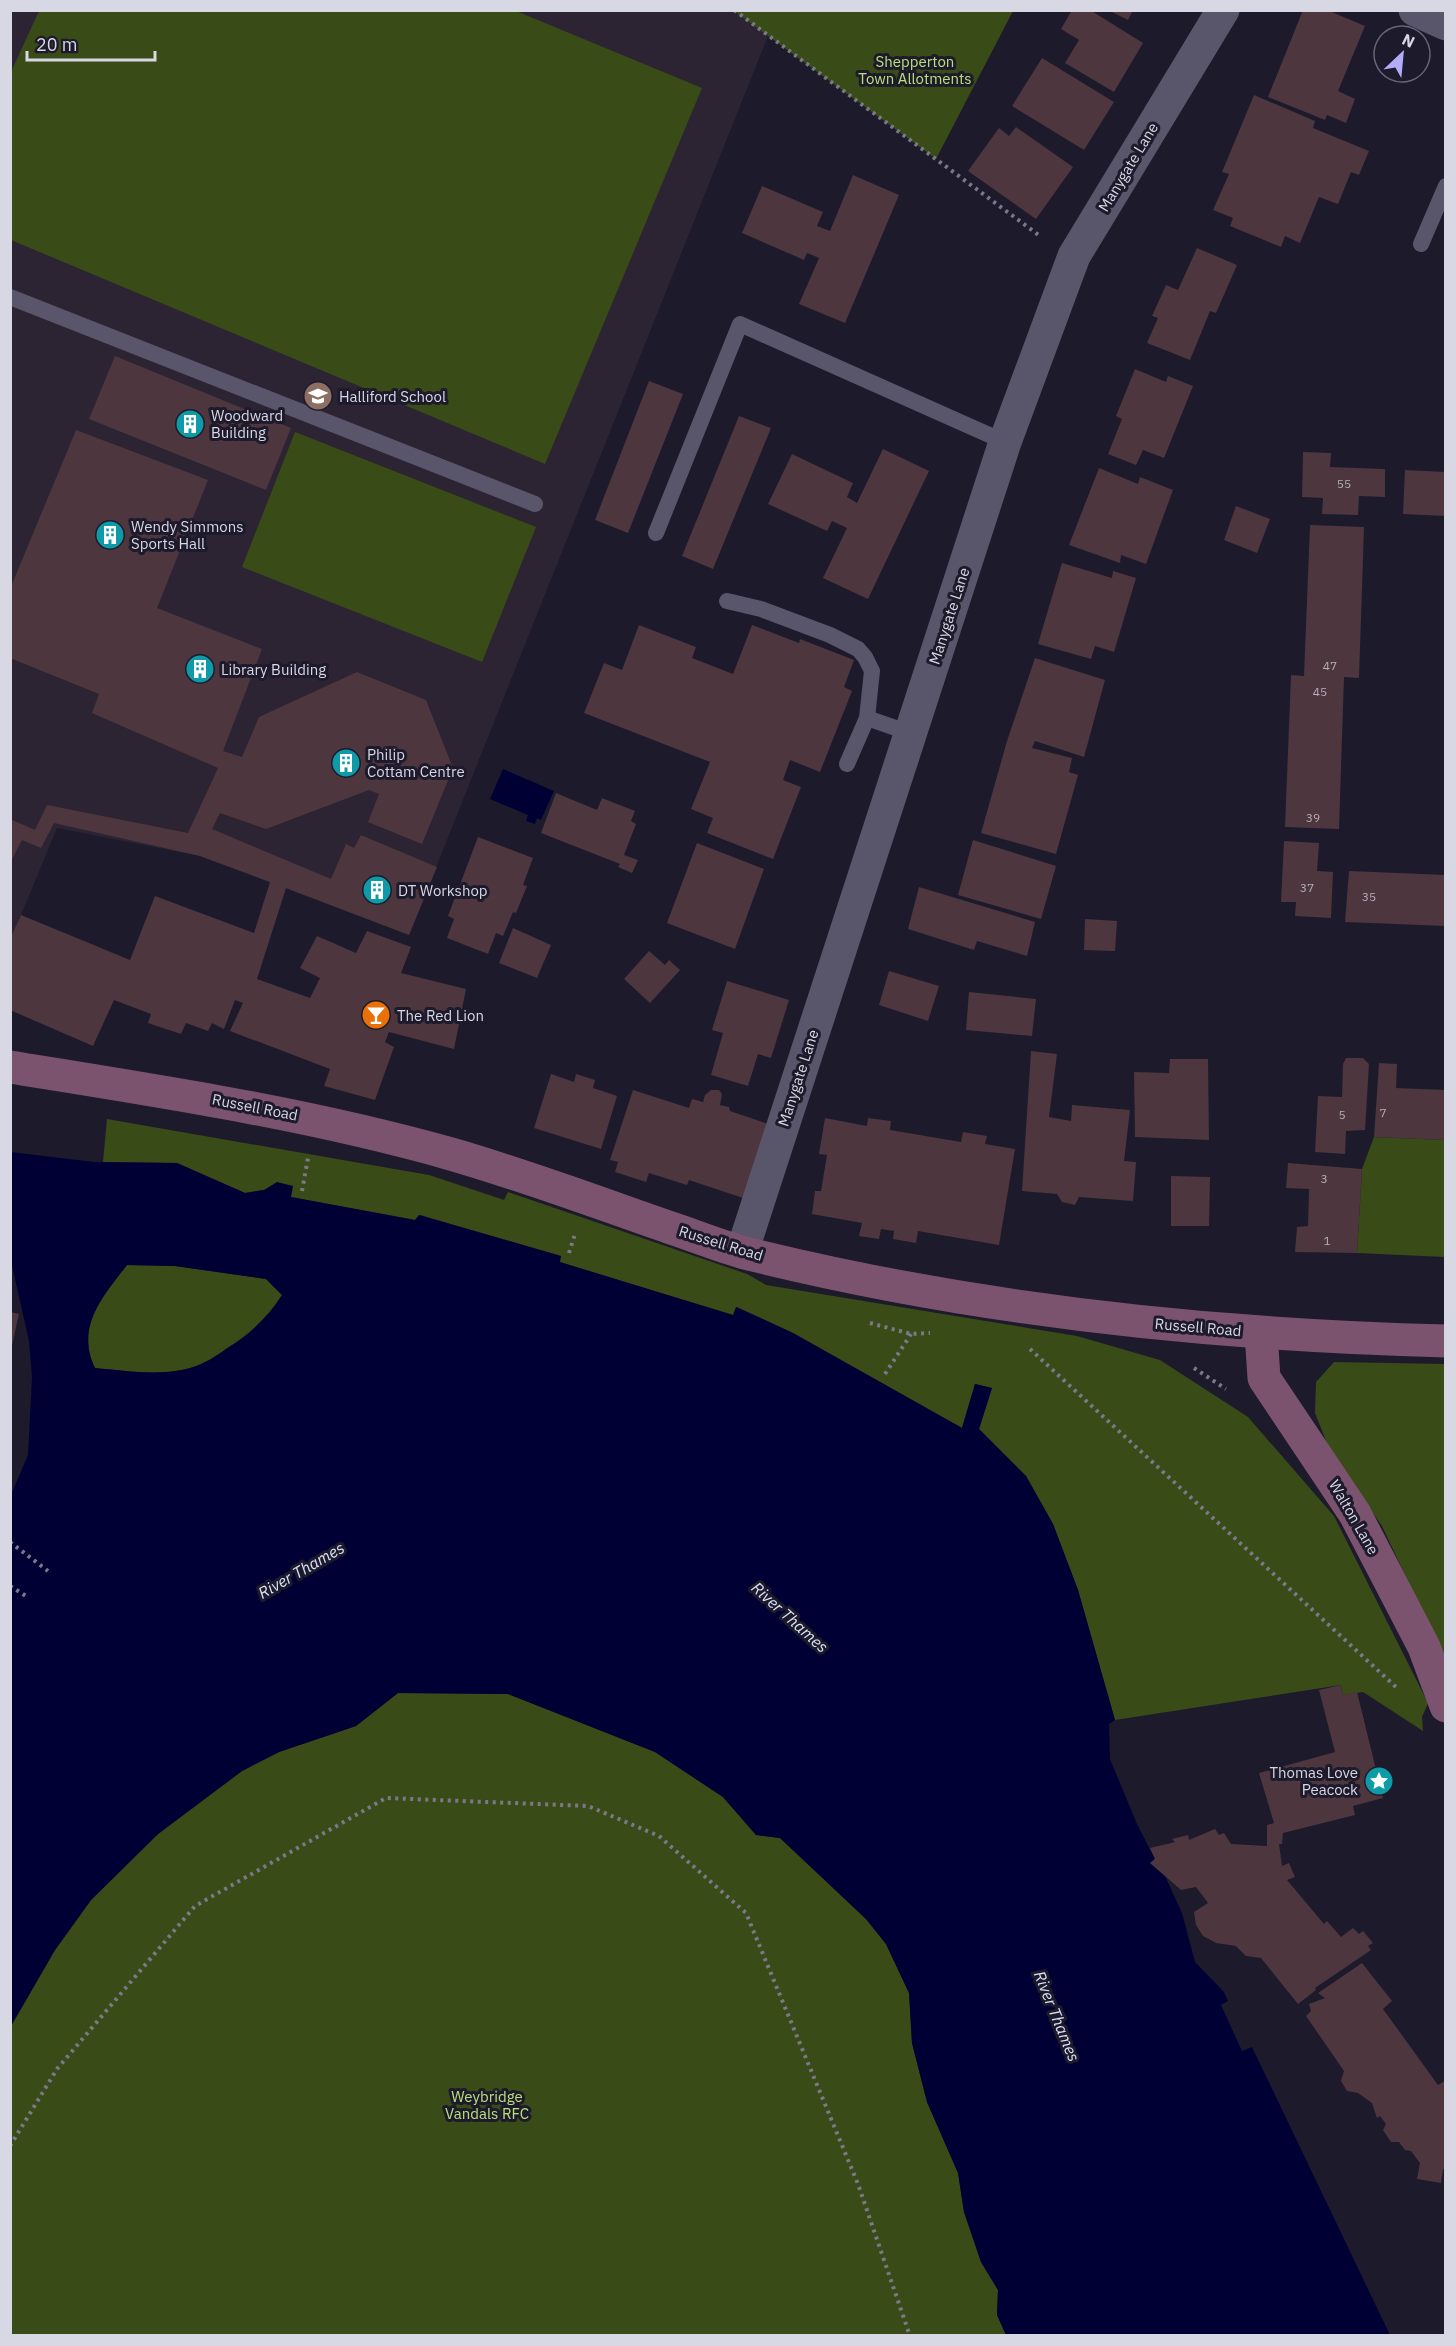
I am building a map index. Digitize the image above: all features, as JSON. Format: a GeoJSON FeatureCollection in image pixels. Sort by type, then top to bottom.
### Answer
{"type":"FeatureCollection","features":[{"type":"Feature","properties":{"kind":"main road","name":"Russell Road"},"geometry":{"type":"LineString","coordinates":[[10,1067],[241,1104],[355,1128],[455,1155],[742,1252],[935,1294],[1114,1319],[1261,1333],[1326,1338],[1446,1341]]}},
{"type":"Feature","properties":{"kind":"main road","name":"Walton Lane"},"geometry":{"type":"LineString","coordinates":[[1261,1333],[1264,1378],[1355,1514],[1424,1647],[1446,1706]]}},
{"type":"Feature","properties":{"kind":"street","name":"Manygate Lane"},"geometry":{"type":"LineString","coordinates":[[742,1252],[1005,442],[1074,256],[1223,10]]}},
{"type":"Feature","properties":{"kind":"street"},"geometry":{"type":"LineString","coordinates":[[1415,10],[1446,24]]}},
{"type":"Feature","properties":{"kind":"lane"},"geometry":{"type":"LineString","coordinates":[[1421,244],[1446,186]]}},
{"type":"Feature","properties":{"kind":"lane"},"geometry":{"type":"LineString","coordinates":[[10,297],[535,504]]}},
{"type":"Feature","properties":{"kind":"lane"},"geometry":{"type":"LineString","coordinates":[[656,533],[740,324],[1005,442]]}},
{"type":"Feature","properties":{"kind":"lane"},"geometry":{"type":"LineString","coordinates":[[727,601],[761,609],[830,635],[858,650],[872,671],[867,718],[847,764]]}},
{"type":"Feature","properties":{"kind":"lane"},"geometry":{"type":"LineString","coordinates":[[867,718],[910,734]]}},
{"type":"Feature","properties":{"kind":"path"},"geometry":{"type":"LineString","coordinates":[[734,10],[1044,238]]}},
{"type":"Feature","properties":{"kind":"path"},"geometry":{"type":"LineString","coordinates":[[885,1374],[911,1334]]}},
{"type":"Feature","properties":{"kind":"path"},"geometry":{"type":"LineString","coordinates":[[1027,1346],[1402,1693]]}},
{"type":"Feature","properties":{"kind":"path"},"geometry":{"type":"LineString","coordinates":[[10,1542],[48,1570]]}},
{"type":"Feature","properties":{"kind":"path"},"geometry":{"type":"LineString","coordinates":[[10,1586],[26,1596]]}},
{"type":"Feature","properties":{"kind":"path"},"geometry":{"type":"LineString","coordinates":[[10,2146],[57,2069],[195,1906],[386,1798],[588,1806],[659,1836],[747,1913],[858,2184],[910,2336]]}},
{"type":"Feature","properties":{"kind":"shaded area","name":"Halliford School"},"geometry":{"type":"Polygon","coordinates":[[[734,10],[768,36],[409,935],[200,856],[57,828],[11,939],[11,11],[734,10]]]}},
{"type":"Feature","properties":{"kind":"green space"},"geometry":{"type":"Polygon","coordinates":[[[39,11],[516,11],[702,88],[545,464],[11,240],[11,72],[39,11]]]}},
{"type":"Feature","properties":{"kind":"green space","name":"Shepperton Town Allotments"},"geometry":{"type":"Polygon","coordinates":[[[734,11],[1013,11],[936,159],[734,11]]]}},
{"type":"Feature","properties":{"kind":"green space"},"geometry":{"type":"Polygon","coordinates":[[[295,432],[536,527],[482,662],[242,567],[295,432]]]}},
{"type":"Feature","properties":{"kind":"green space"},"geometry":{"type":"Polygon","coordinates":[[[107,1119],[429,1175],[504,1200],[508,1192],[747,1274],[766,1285],[1077,1336],[1160,1360],[1248,1417],[1334,1516],[1428,1703],[1422,1717],[1423,1731],[1363,1692],[1343,1695],[1341,1685],[1115,1720],[1078,1590],[1053,1524],[1026,1476],[979,1429],[992,1388],[975,1384],[962,1428],[793,1333],[737,1307],[733,1315],[559,1262],[561,1256],[420,1215],[415,1220],[264,1190],[245,1193],[177,1163],[103,1162],[107,1119]]]}},
{"type":"Feature","properties":{"kind":"green space"},"geometry":{"type":"Polygon","coordinates":[[[1374,1137],[1445,1140],[1445,1257],[1357,1253],[1362,1169],[1374,1137]]]}},
{"type":"Feature","properties":{"kind":"green space"},"geometry":{"type":"Polygon","coordinates":[[[127,1265],[175,1266],[266,1279],[282,1295],[252,1330],[201,1364],[163,1372],[95,1368],[88,1339],[90,1326],[101,1300],[127,1265]]]}},
{"type":"Feature","properties":{"kind":"green space"},"geometry":{"type":"Polygon","coordinates":[[[1334,1362],[1445,1364],[1445,1660],[1382,1526],[1330,1451],[1315,1413],[1316,1382],[1334,1362]]]}},
{"type":"Feature","properties":{"kind":"green space","name":"Weybridge Vandals RFC"},"geometry":{"type":"Polygon","coordinates":[[[398,1693],[508,1694],[655,1752],[723,1797],[756,1835],[780,1838],[866,1919],[886,1944],[909,1993],[912,2043],[927,2102],[958,2173],[964,2212],[981,2262],[998,2290],[997,2315],[1006,2335],[11,2336],[11,2026],[55,1950],[91,1900],[158,1834],[242,1771],[279,1752],[356,1726],[398,1693]]]}},
{"type":"Feature","properties":{"kind":"water"},"geometry":{"type":"Polygon","coordinates":[[[503,769],[554,791],[541,820],[537,818],[535,824],[526,821],[528,815],[490,799],[503,769]]]}},
{"type":"Feature","properties":{"kind":"water","name":"River Thames"},"geometry":{"type":"Polygon","coordinates":[[[11,1152],[94,1162],[177,1163],[245,1193],[264,1190],[277,1182],[293,1186],[291,1197],[415,1220],[419,1215],[561,1256],[560,1262],[733,1315],[736,1307],[793,1333],[962,1428],[975,1384],[992,1388],[979,1429],[1026,1476],[1053,1524],[1078,1590],[1115,1720],[1109,1724],[1110,1759],[1137,1824],[1155,1859],[1150,1863],[1165,1876],[1182,1913],[1195,1962],[1224,1992],[1228,2001],[1221,2005],[1242,2051],[1252,2047],[1390,2335],[1006,2335],[997,2315],[998,2290],[981,2262],[964,2212],[958,2173],[927,2102],[912,2043],[909,1993],[886,1944],[866,1919],[780,1838],[756,1835],[723,1797],[655,1752],[508,1694],[398,1693],[356,1726],[279,1752],[242,1771],[158,1834],[91,1900],[55,1950],[11,2026],[10,1497],[28,1455],[32,1377],[29,1341],[11,1261],[11,1152]],[[127,1265],[101,1300],[90,1326],[88,1339],[95,1368],[163,1372],[201,1364],[252,1330],[282,1295],[266,1279],[175,1266],[127,1265]]]}},
{"type":"Feature","properties":{"kind":"building"},"geometry":{"type":"Polygon","coordinates":[[[1072,10],[1090,10],[1143,43],[1114,92],[1065,63],[1079,40],[1061,29],[1072,10]]]}},
{"type":"Feature","properties":{"kind":"building"},"geometry":{"type":"Polygon","coordinates":[[[1108,10],[1133,10],[1128,20],[1108,10]]]}},
{"type":"Feature","properties":{"kind":"building"},"geometry":{"type":"Polygon","coordinates":[[[1303,10],[1327,10],[1365,26],[1338,91],[1355,99],[1346,123],[1327,115],[1325,120],[1268,97],[1303,10]]]}},
{"type":"Feature","properties":{"kind":"building"},"geometry":{"type":"Polygon","coordinates":[[[1042,58],[1114,102],[1084,150],[1012,106],[1042,58]]]}},
{"type":"Feature","properties":{"kind":"building"},"geometry":{"type":"Polygon","coordinates":[[[1254,95],[1315,121],[1313,128],[1369,151],[1359,175],[1351,172],[1338,204],[1319,197],[1300,243],[1285,236],[1281,247],[1230,226],[1233,218],[1213,210],[1229,174],[1222,172],[1254,95]]]}},
{"type":"Feature","properties":{"kind":"building"},"geometry":{"type":"Polygon","coordinates":[[[1016,127],[1073,167],[1036,219],[968,171],[999,128],[1009,136],[1016,127]]]}},
{"type":"Feature","properties":{"kind":"building"},"geometry":{"type":"Polygon","coordinates":[[[853,175],[899,195],[845,323],[799,304],[819,258],[807,253],[804,260],[742,233],[762,186],[823,212],[817,226],[830,231],[853,175]]]}},
{"type":"Feature","properties":{"kind":"building"},"geometry":{"type":"Polygon","coordinates":[[[1197,248],[1237,265],[1216,313],[1210,311],[1190,360],[1147,343],[1158,318],[1152,316],[1166,285],[1178,290],[1197,248]]]}},
{"type":"Feature","properties":{"kind":"building","name":"Woodward Building"},"geometry":{"type":"Polygon","coordinates":[[[115,356],[291,428],[266,490],[89,419],[115,356]]]}},
{"type":"Feature","properties":{"kind":"building"},"geometry":{"type":"Polygon","coordinates":[[[1135,369],[1166,382],[1168,376],[1193,386],[1164,458],[1143,450],[1136,465],[1108,454],[1122,419],[1116,416],[1135,369]]]}},
{"type":"Feature","properties":{"kind":"building"},"geometry":{"type":"Polygon","coordinates":[[[649,381],[683,394],[628,533],[595,520],[649,381]]]}},
{"type":"Feature","properties":{"kind":"building"},"geometry":{"type":"Polygon","coordinates":[[[739,416],[771,428],[713,569],[682,556],[739,416]]]}},
{"type":"Feature","properties":{"kind":"building"},"geometry":{"type":"Polygon","coordinates":[[[76,430],[208,480],[157,608],[262,649],[223,751],[242,757],[259,717],[357,672],[426,700],[453,768],[422,844],[368,822],[379,794],[369,790],[266,829],[220,813],[212,829],[331,879],[346,844],[354,848],[361,835],[437,867],[409,935],[286,888],[257,979],[310,998],[320,978],[300,968],[317,936],[356,953],[367,931],[411,947],[401,973],[466,989],[454,1049],[389,1032],[385,1042],[394,1047],[375,1100],[324,1086],[330,1069],[230,1031],[243,1003],[235,1000],[224,1029],[212,1023],[208,1031],[186,1023],[181,1034],[148,1023],[151,1014],[114,1000],[93,1046],[10,1010],[10,939],[21,915],[130,960],[155,896],[254,933],[270,882],[200,856],[54,823],[41,848],[22,840],[10,863],[10,819],[35,830],[47,805],[188,833],[218,768],[92,713],[99,694],[10,658],[10,589],[76,430]]]}},
{"type":"Feature","properties":{"kind":"building"},"geometry":{"type":"Polygon","coordinates":[[[883,449],[929,471],[868,599],[823,578],[847,528],[832,521],[827,531],[768,504],[792,454],[853,483],[847,497],[857,503],[883,449]]]}},
{"type":"Feature","properties":{"kind":"building"},"geometry":{"type":"Polygon","coordinates":[[[1303,452],[1331,453],[1330,467],[1385,469],[1385,497],[1359,496],[1358,515],[1322,514],[1323,498],[1302,497],[1303,452]]]}},
{"type":"Feature","properties":{"kind":"building"},"geometry":{"type":"Polygon","coordinates":[[[1099,468],[1138,484],[1140,477],[1173,490],[1146,564],[1121,555],[1120,563],[1069,545],[1099,468]]]}},
{"type":"Feature","properties":{"kind":"building"},"geometry":{"type":"Polygon","coordinates":[[[1405,470],[1446,472],[1446,516],[1403,514],[1405,470]]]}},
{"type":"Feature","properties":{"kind":"building"},"geometry":{"type":"Polygon","coordinates":[[[1236,506],[1270,519],[1257,553],[1224,540],[1236,506]]]}},
{"type":"Feature","properties":{"kind":"building"},"geometry":{"type":"Polygon","coordinates":[[[1310,525],[1364,527],[1359,678],[1344,677],[1339,829],[1285,827],[1291,675],[1304,676],[1310,525]]]}},
{"type":"Feature","properties":{"kind":"building"},"geometry":{"type":"Polygon","coordinates":[[[1062,563],[1112,578],[1113,571],[1136,578],[1114,652],[1095,646],[1091,659],[1038,644],[1062,563]]]}},
{"type":"Feature","properties":{"kind":"building"},"geometry":{"type":"Polygon","coordinates":[[[639,625],[696,647],[692,658],[733,674],[752,625],[799,643],[800,639],[854,660],[844,687],[852,691],[820,772],[790,760],[783,780],[801,787],[773,859],[707,833],[713,818],[691,809],[710,762],[584,713],[604,663],[622,670],[639,625]]]}},
{"type":"Feature","properties":{"kind":"building"},"geometry":{"type":"Polygon","coordinates":[[[1035,658],[1105,680],[1084,757],[1035,741],[1032,748],[1072,758],[1069,772],[1078,775],[1056,854],[981,833],[1007,741],[1035,658]]]}},
{"type":"Feature","properties":{"kind":"building"},"geometry":{"type":"Polygon","coordinates":[[[556,793],[597,810],[602,798],[635,811],[631,821],[636,824],[624,855],[638,860],[632,873],[618,867],[620,864],[541,833],[556,793]]]}},
{"type":"Feature","properties":{"kind":"building"},"geometry":{"type":"Polygon","coordinates":[[[478,837],[533,858],[523,885],[527,886],[516,913],[513,912],[503,936],[496,933],[488,954],[447,938],[454,919],[448,916],[478,837]]]}},
{"type":"Feature","properties":{"kind":"building"},"geometry":{"type":"Polygon","coordinates":[[[973,840],[1056,866],[1041,919],[958,895],[973,840]]]}},
{"type":"Feature","properties":{"kind":"building"},"geometry":{"type":"Polygon","coordinates":[[[1284,841],[1319,843],[1317,871],[1333,872],[1331,918],[1295,916],[1296,902],[1281,902],[1284,841]]]}},
{"type":"Feature","properties":{"kind":"building"},"geometry":{"type":"Polygon","coordinates":[[[697,843],[764,869],[735,949],[667,923],[697,843]]]}},
{"type":"Feature","properties":{"kind":"building"},"geometry":{"type":"Polygon","coordinates":[[[1349,871],[1446,875],[1446,926],[1345,922],[1349,871]]]}},
{"type":"Feature","properties":{"kind":"building"},"geometry":{"type":"Polygon","coordinates":[[[919,887],[1035,922],[1027,956],[977,941],[974,950],[908,929],[919,887]]]}},
{"type":"Feature","properties":{"kind":"building"},"geometry":{"type":"Polygon","coordinates":[[[1085,919],[1117,921],[1115,951],[1084,950],[1085,919]]]}},
{"type":"Feature","properties":{"kind":"building"},"geometry":{"type":"Polygon","coordinates":[[[513,928],[551,945],[537,978],[499,963],[513,928]]]}},
{"type":"Feature","properties":{"kind":"building"},"geometry":{"type":"Polygon","coordinates":[[[649,951],[665,965],[669,960],[680,970],[650,1003],[624,979],[649,951]]]}},
{"type":"Feature","properties":{"kind":"building"},"geometry":{"type":"Polygon","coordinates":[[[889,971],[939,986],[928,1021],[879,1005],[889,971]]]}},
{"type":"Feature","properties":{"kind":"building"},"geometry":{"type":"Polygon","coordinates":[[[727,981],[789,1000],[771,1058],[758,1054],[748,1086],[711,1075],[723,1033],[712,1030],[727,981]]]}},
{"type":"Feature","properties":{"kind":"building"},"geometry":{"type":"Polygon","coordinates":[[[969,992],[1036,999],[1032,1036],[966,1030],[969,992]]]}},
{"type":"Feature","properties":{"kind":"building"},"geometry":{"type":"Polygon","coordinates":[[[1031,1051],[1057,1054],[1049,1117],[1071,1121],[1072,1105],[1130,1110],[1124,1161],[1136,1162],[1133,1201],[1079,1197],[1075,1205],[1062,1202],[1057,1194],[1022,1191],[1031,1051]]]}},
{"type":"Feature","properties":{"kind":"building"},"geometry":{"type":"Polygon","coordinates":[[[1346,1058],[1363,1058],[1369,1064],[1365,1130],[1346,1131],[1345,1154],[1315,1152],[1318,1096],[1342,1097],[1343,1064],[1346,1058]]]}},
{"type":"Feature","properties":{"kind":"building"},"geometry":{"type":"Polygon","coordinates":[[[1170,1059],[1208,1059],[1209,1140],[1135,1137],[1134,1072],[1169,1073],[1170,1059]]]}},
{"type":"Feature","properties":{"kind":"building"},"geometry":{"type":"Polygon","coordinates":[[[1379,1063],[1397,1064],[1396,1088],[1446,1090],[1446,1140],[1374,1137],[1379,1063]]]}},
{"type":"Feature","properties":{"kind":"building"},"geometry":{"type":"Polygon","coordinates":[[[551,1074],[574,1082],[576,1074],[595,1080],[593,1088],[617,1096],[601,1149],[534,1128],[551,1074]]]}},
{"type":"Feature","properties":{"kind":"building"},"geometry":{"type":"Polygon","coordinates":[[[633,1090],[689,1108],[692,1099],[703,1102],[705,1095],[711,1090],[719,1090],[722,1094],[720,1105],[729,1107],[730,1111],[771,1125],[746,1199],[689,1180],[687,1185],[649,1173],[646,1182],[615,1172],[618,1162],[610,1160],[633,1090]]]}},
{"type":"Feature","properties":{"kind":"building"},"geometry":{"type":"Polygon","coordinates":[[[825,1118],[867,1126],[868,1118],[891,1121],[890,1130],[961,1142],[963,1132],[987,1136],[985,1144],[1015,1149],[999,1245],[918,1231],[916,1243],[893,1239],[894,1231],[881,1229],[879,1239],[859,1236],[862,1223],[812,1214],[815,1191],[821,1191],[827,1155],[819,1154],[825,1118]]]}},
{"type":"Feature","properties":{"kind":"building"},"geometry":{"type":"Polygon","coordinates":[[[1288,1163],[1362,1169],[1357,1253],[1295,1252],[1297,1227],[1308,1226],[1309,1189],[1286,1188],[1288,1163]]]}},
{"type":"Feature","properties":{"kind":"building"},"geometry":{"type":"Polygon","coordinates":[[[1171,1176],[1210,1177],[1209,1226],[1171,1226],[1171,1176]]]}},
{"type":"Feature","properties":{"kind":"building"},"geometry":{"type":"Polygon","coordinates":[[[10,1312],[19,1314],[11,1350],[10,1349],[10,1312]]]}},
{"type":"Feature","properties":{"kind":"building"},"geometry":{"type":"Polygon","coordinates":[[[1341,1685],[1343,1695],[1357,1692],[1383,1798],[1353,1806],[1355,1815],[1283,1833],[1282,1844],[1279,1844],[1282,1866],[1289,1863],[1295,1877],[1287,1880],[1324,1924],[1327,1921],[1341,1937],[1353,1928],[1359,1934],[1363,1931],[1373,1943],[1368,1946],[1371,1950],[1315,1988],[1316,1990],[1298,2004],[1261,1958],[1246,1956],[1236,1946],[1216,1943],[1203,1936],[1196,1925],[1194,1912],[1208,1903],[1196,1887],[1181,1890],[1150,1863],[1155,1859],[1150,1848],[1175,1842],[1172,1839],[1188,1835],[1189,1840],[1215,1829],[1219,1835],[1224,1833],[1231,1844],[1267,1846],[1267,1825],[1274,1823],[1259,1773],[1335,1752],[1319,1690],[1341,1685]]]}},
{"type":"Feature","properties":{"kind":"building"},"geometry":{"type":"Polygon","coordinates":[[[1362,1963],[1392,2001],[1383,2009],[1438,2085],[1446,2080],[1446,2169],[1443,2169],[1441,2183],[1417,2179],[1420,2163],[1411,2151],[1405,2150],[1399,2142],[1391,2142],[1383,2130],[1386,2124],[1380,2116],[1377,2118],[1372,2103],[1358,2093],[1347,2091],[1341,2081],[1344,2071],[1306,2016],[1311,2011],[1309,2004],[1325,1998],[1318,1993],[1362,1963]]]}},
{"type":"Feature","properties":{"kind":"place","name":"Halliford School"},"geometry":{"type":"Point","coordinates":[318,396]}},
{"type":"Feature","properties":{"kind":"place","name":"Woodward Building"},"geometry":{"type":"Point","coordinates":[190,424]}},
{"type":"Feature","properties":{"kind":"place","name":"Wendy Simmons Sports Hall"},"geometry":{"type":"Point","coordinates":[110,535]}},
{"type":"Feature","properties":{"kind":"place","name":"Library Building"},"geometry":{"type":"Point","coordinates":[200,669]}},
{"type":"Feature","properties":{"kind":"place","name":"Philip Cottam Centre"},"geometry":{"type":"Point","coordinates":[346,763]}},
{"type":"Feature","properties":{"kind":"place","name":"DT Workshop"},"geometry":{"type":"Point","coordinates":[377,890]}},
{"type":"Feature","properties":{"kind":"place","name":"The Red Lion"},"geometry":{"type":"Point","coordinates":[376,1015]}},
{"type":"Feature","properties":{"kind":"place","name":"Thomas Love Peacock"},"geometry":{"type":"Point","coordinates":[1379,1781]}}]}
